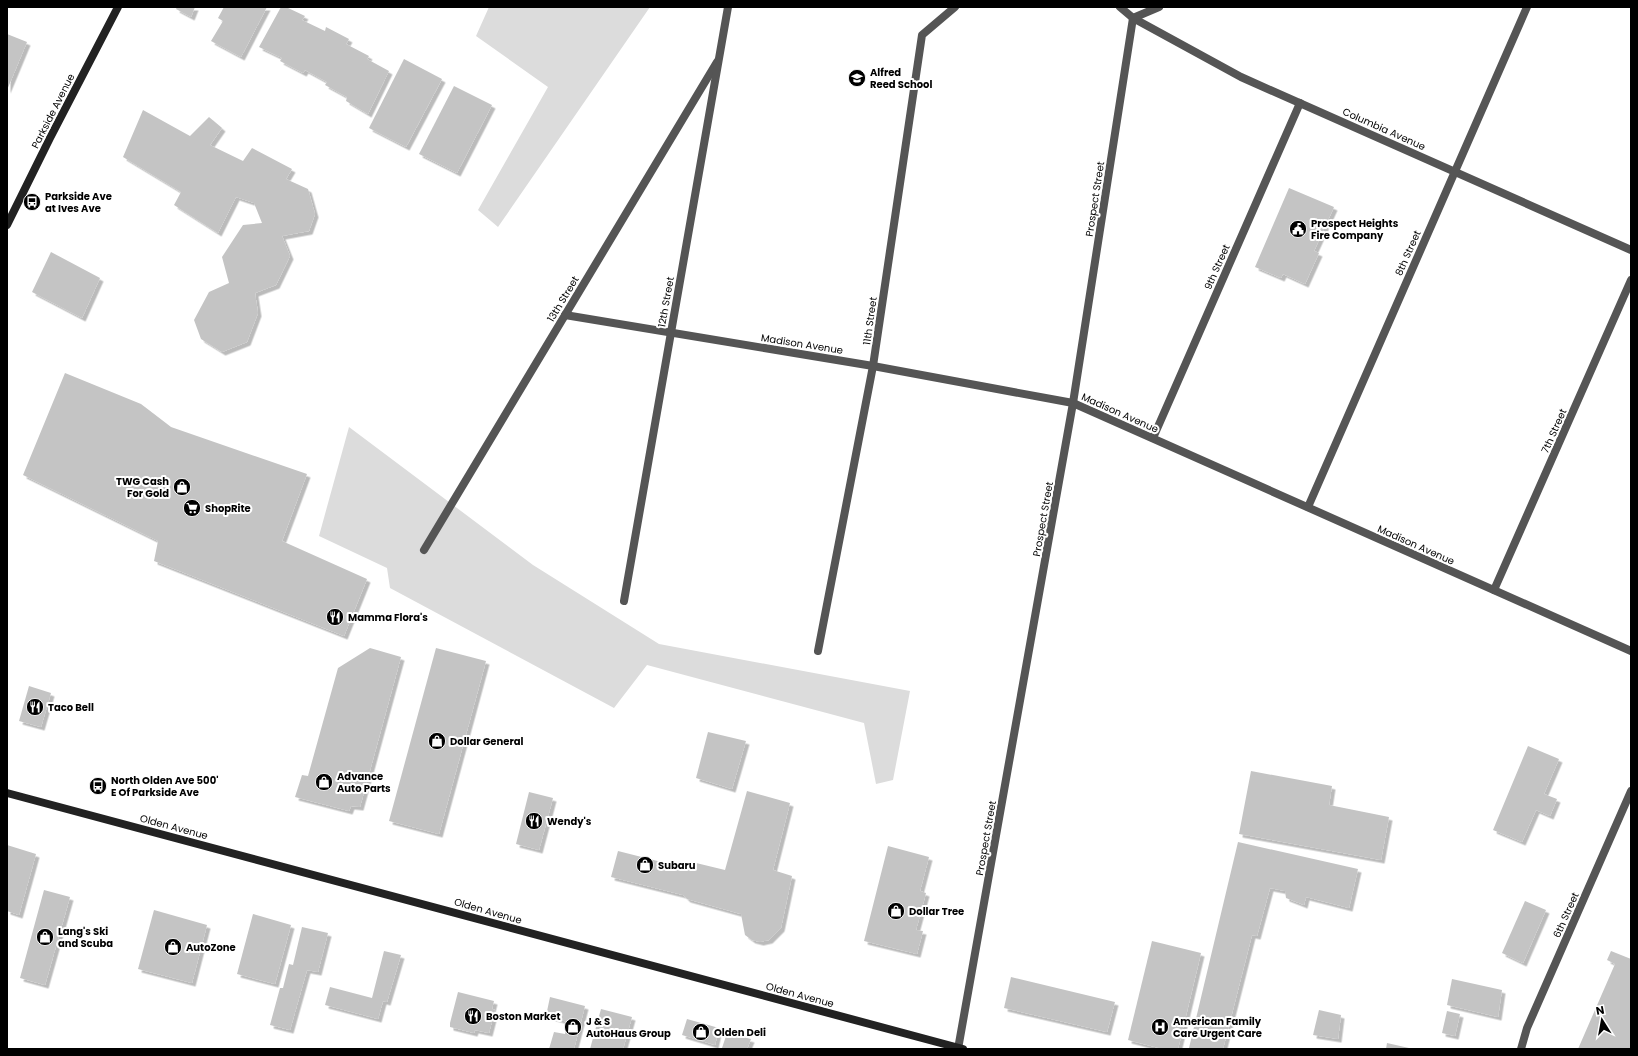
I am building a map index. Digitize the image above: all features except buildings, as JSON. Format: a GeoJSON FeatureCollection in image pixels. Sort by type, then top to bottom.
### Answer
{"type":"FeatureCollection","features":[{"type":"Feature","properties":{"kind":"main road","name":"Parkside Avenue"},"geometry":{"type":"LineString","coordinates":[[7,225],[118,7]]}},
{"type":"Feature","properties":{"kind":"main road","name":"Olden Avenue"},"geometry":{"type":"LineString","coordinates":[[7,793],[960,1049]]}},
{"type":"Feature","properties":{"kind":"street","name":"12th Street"},"geometry":{"type":"LineString","coordinates":[[624,601],[728,7]]}},
{"type":"Feature","properties":{"kind":"street","name":"11th Street"},"geometry":{"type":"LineString","coordinates":[[818,651],[873,366],[922,35],[955,7]]}},
{"type":"Feature","properties":{"kind":"street","name":"Columbia Avenue"},"geometry":{"type":"LineString","coordinates":[[1120,7],[1133,18],[1241,77],[1631,250]]}},
{"type":"Feature","properties":{"kind":"street"},"geometry":{"type":"LineString","coordinates":[[1133,18],[1159,7]]}},
{"type":"Feature","properties":{"kind":"street","name":"8th Street"},"geometry":{"type":"LineString","coordinates":[[1308,508],[1527,7]]}},
{"type":"Feature","properties":{"kind":"street","name":"Prospect Street"},"geometry":{"type":"LineString","coordinates":[[960,1049],[1074,403],[1133,18]]}},
{"type":"Feature","properties":{"kind":"street","name":"13th Street"},"geometry":{"type":"LineString","coordinates":[[424,550],[719,58]]}},
{"type":"Feature","properties":{"kind":"street","name":"9th Street"},"geometry":{"type":"LineString","coordinates":[[1153,438],[1300,103]]}},
{"type":"Feature","properties":{"kind":"street","name":"7th Street"},"geometry":{"type":"LineString","coordinates":[[1494,590],[1631,280]]}},
{"type":"Feature","properties":{"kind":"street","name":"Madison Avenue"},"geometry":{"type":"LineString","coordinates":[[565,315],[873,366],[1074,403],[1631,651]]}},
{"type":"Feature","properties":{"kind":"street","name":"6th Street"},"geometry":{"type":"LineString","coordinates":[[1521,1049],[1527,1028],[1631,791]]}},
{"type":"Feature","properties":{"kind":"shaded area"},"geometry":{"type":"Polygon","coordinates":[[[489,7],[650,7],[498,227],[478,210],[548,87],[476,36],[489,7]]]}},
{"type":"Feature","properties":{"kind":"shaded area"},"geometry":{"type":"Polygon","coordinates":[[[349,427],[533,565],[659,644],[910,691],[893,780],[876,784],[864,723],[647,665],[614,708],[390,588],[387,568],[319,536],[349,427]]]}},
{"type":"Feature","properties":{"kind":"place","name":"Alfred Reed School"},"geometry":{"type":"Point","coordinates":[857,78]}},
{"type":"Feature","properties":{"kind":"place","name":"Parkside Ave at Ives Ave"},"geometry":{"type":"Point","coordinates":[32,202]}},
{"type":"Feature","properties":{"kind":"place","name":"Prospect Heights Fire Company"},"geometry":{"type":"Point","coordinates":[1298,229]}},
{"type":"Feature","properties":{"kind":"place","name":"TWG Cash For Gold"},"geometry":{"type":"Point","coordinates":[182,487]}},
{"type":"Feature","properties":{"kind":"place","name":"ShopRite"},"geometry":{"type":"Point","coordinates":[192,508]}},
{"type":"Feature","properties":{"kind":"place","name":"Mamma Flora's"},"geometry":{"type":"Point","coordinates":[335,617]}},
{"type":"Feature","properties":{"kind":"place","name":"Taco Bell"},"geometry":{"type":"Point","coordinates":[35,707]}},
{"type":"Feature","properties":{"kind":"place","name":"Dollar General"},"geometry":{"type":"Point","coordinates":[437,741]}},
{"type":"Feature","properties":{"kind":"place","name":"Advance Auto Parts"},"geometry":{"type":"Point","coordinates":[324,782]}},
{"type":"Feature","properties":{"kind":"place","name":"North Olden Ave 500' E Of Parkside Ave"},"geometry":{"type":"Point","coordinates":[98,786]}},
{"type":"Feature","properties":{"kind":"place","name":"Wendy's"},"geometry":{"type":"Point","coordinates":[534,821]}},
{"type":"Feature","properties":{"kind":"place","name":"Subaru"},"geometry":{"type":"Point","coordinates":[645,865]}},
{"type":"Feature","properties":{"kind":"place","name":"Dollar Tree"},"geometry":{"type":"Point","coordinates":[896,911]}},
{"type":"Feature","properties":{"kind":"place","name":"Lang's Ski and Scuba"},"geometry":{"type":"Point","coordinates":[45,937]}},
{"type":"Feature","properties":{"kind":"place","name":"AutoZone"},"geometry":{"type":"Point","coordinates":[173,947]}},
{"type":"Feature","properties":{"kind":"place","name":"Boston Market"},"geometry":{"type":"Point","coordinates":[473,1016]}},
{"type":"Feature","properties":{"kind":"place","name":"J & S AutoHaus Group"},"geometry":{"type":"Point","coordinates":[573,1027]}},
{"type":"Feature","properties":{"kind":"place","name":"American Family Care Urgent Care"},"geometry":{"type":"Point","coordinates":[1160,1027]}},
{"type":"Feature","properties":{"kind":"place","name":"Olden Deli"},"geometry":{"type":"Point","coordinates":[701,1032]}}]}
